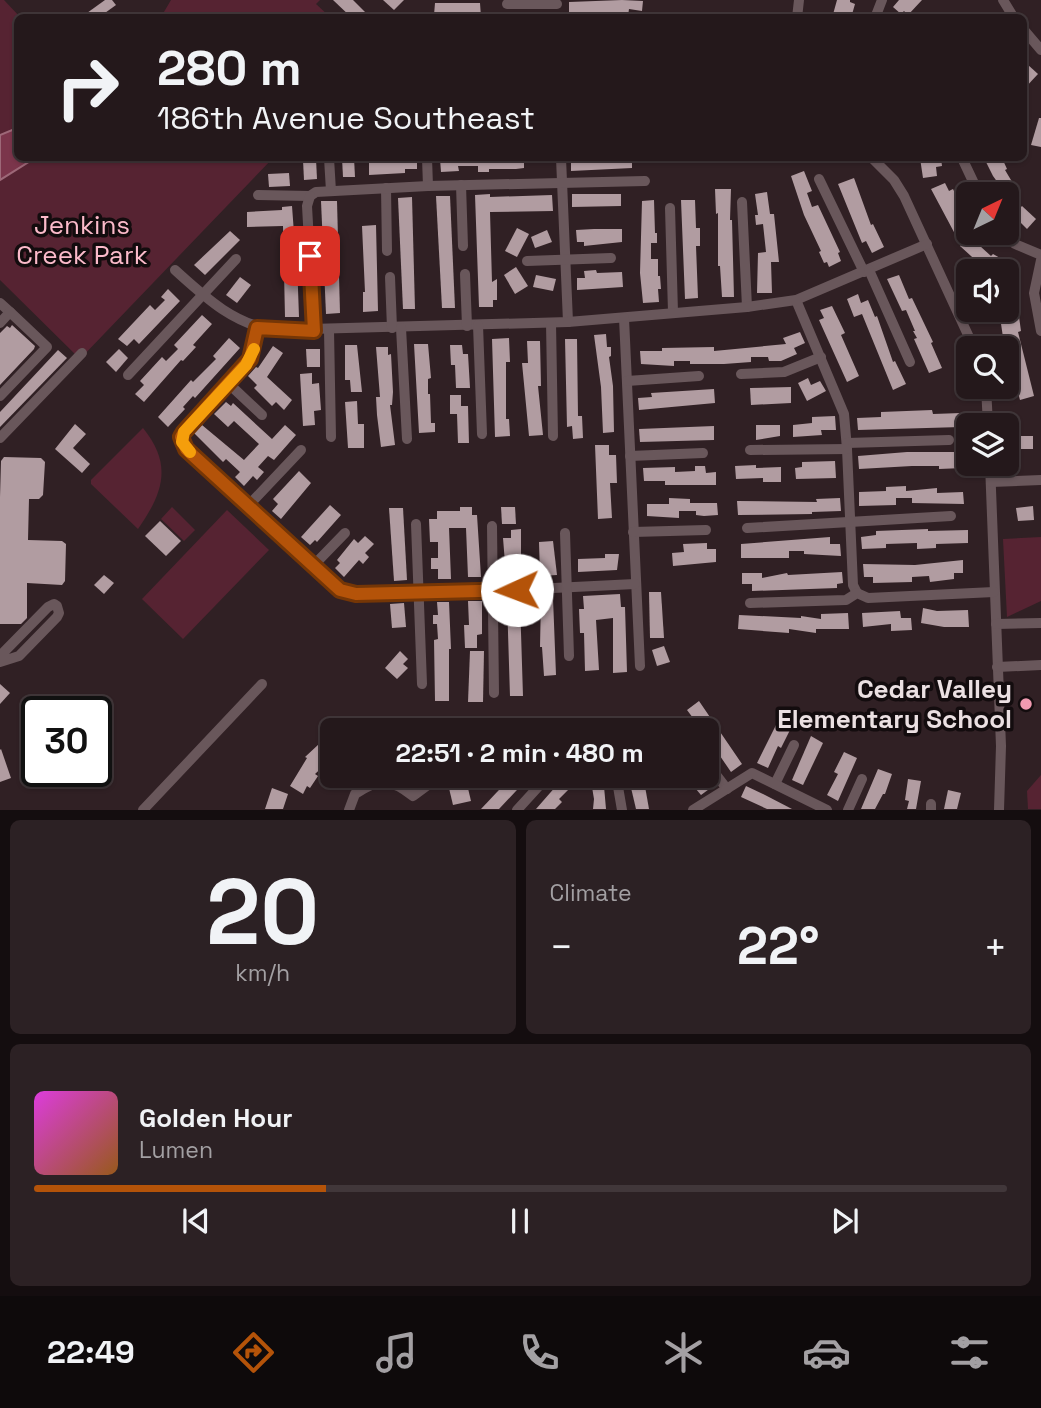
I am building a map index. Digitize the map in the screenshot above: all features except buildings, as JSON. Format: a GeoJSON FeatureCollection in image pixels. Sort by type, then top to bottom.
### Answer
{"type":"FeatureCollection","features":[{"type":"Feature","properties":{"kind":"street"},"geometry":{"type":"LineString","coordinates":[[507,4],[557,2]]}},
{"type":"Feature","properties":{"kind":"street"},"geometry":{"type":"LineString","coordinates":[[1027,35],[1041,50]]}},
{"type":"Feature","properties":{"kind":"street"},"geometry":{"type":"LineString","coordinates":[[329,161],[331,191]]}},
{"type":"Feature","properties":{"kind":"street"},"geometry":{"type":"LineString","coordinates":[[427,161],[428,186]]}},
{"type":"Feature","properties":{"kind":"street"},"geometry":{"type":"LineString","coordinates":[[561,161],[568,323]]}},
{"type":"Feature","properties":{"kind":"street"},"geometry":{"type":"LineString","coordinates":[[875,161],[899,188],[969,336]]}},
{"type":"Feature","properties":{"kind":"street"},"geometry":{"type":"LineString","coordinates":[[963,161],[973,182]]}},
{"type":"Feature","properties":{"kind":"street"},"geometry":{"type":"LineString","coordinates":[[819,179],[910,362]]}},
{"type":"Feature","properties":{"kind":"street"},"geometry":{"type":"LineString","coordinates":[[258,195],[310,196],[316,192],[331,191],[562,181],[645,181]]}},
{"type":"Feature","properties":{"kind":"street"},"geometry":{"type":"LineString","coordinates":[[461,185],[463,246]]}},
{"type":"Feature","properties":{"kind":"street"},"geometry":{"type":"LineString","coordinates":[[386,188],[387,251]]}},
{"type":"Feature","properties":{"kind":"street"},"geometry":{"type":"LineString","coordinates":[[310,196],[307,206],[314,331]]}},
{"type":"Feature","properties":{"kind":"street"},"geometry":{"type":"LineString","coordinates":[[742,202],[747,307]]}},
{"type":"Feature","properties":{"kind":"street"},"geometry":{"type":"LineString","coordinates":[[670,208],[673,312]]}},
{"type":"Feature","properties":{"kind":"street"},"geometry":{"type":"LineString","coordinates":[[175,270],[231,316],[257,328],[314,331],[568,323],[796,300],[927,244]]}},
{"type":"Feature","properties":{"kind":"street"},"geometry":{"type":"LineString","coordinates":[[1018,245],[1041,258],[1034,293],[1041,331]]}},
{"type":"Feature","properties":{"kind":"street"},"geometry":{"type":"LineString","coordinates":[[527,261],[611,258]]}},
{"type":"Feature","properties":{"kind":"street"},"geometry":{"type":"LineString","coordinates":[[128,374],[236,259]]}},
{"type":"Feature","properties":{"kind":"street"},"geometry":{"type":"LineString","coordinates":[[465,274],[482,434]]}},
{"type":"Feature","properties":{"kind":"street"},"geometry":{"type":"LineString","coordinates":[[390,277],[407,439]]}},
{"type":"Feature","properties":{"kind":"street"},"geometry":{"type":"LineString","coordinates":[[796,300],[841,405],[847,446],[853,585],[857,593],[869,598],[994,592]]}},
{"type":"Feature","properties":{"kind":"street"},"geometry":{"type":"LineString","coordinates":[[0,303],[47,347],[0,396]]}},
{"type":"Feature","properties":{"kind":"street"},"geometry":{"type":"LineString","coordinates":[[0,323],[10,312]]}},
{"type":"Feature","properties":{"kind":"street"},"geometry":{"type":"LineString","coordinates":[[624,318],[640,666]]}},
{"type":"Feature","properties":{"kind":"street"},"geometry":{"type":"LineString","coordinates":[[551,323],[553,436]]}},
{"type":"Feature","properties":{"kind":"street"},"geometry":{"type":"LineString","coordinates":[[257,328],[250,359],[181,437],[186,449],[340,590],[349,593],[492,591],[635,584]]}},
{"type":"Feature","properties":{"kind":"street"},"geometry":{"type":"LineString","coordinates":[[329,330],[331,437]]}},
{"type":"Feature","properties":{"kind":"street"},"geometry":{"type":"LineString","coordinates":[[0,438],[82,353]]}},
{"type":"Feature","properties":{"kind":"street"},"geometry":{"type":"LineString","coordinates":[[741,374],[784,372],[821,356]]}},
{"type":"Feature","properties":{"kind":"street"},"geometry":{"type":"LineString","coordinates":[[627,381],[699,376]]}},
{"type":"Feature","properties":{"kind":"street"},"geometry":{"type":"LineString","coordinates":[[229,384],[262,415]]}},
{"type":"Feature","properties":{"kind":"street"},"geometry":{"type":"LineString","coordinates":[[750,450],[949,440]]}},
{"type":"Feature","properties":{"kind":"street"},"geometry":{"type":"LineString","coordinates":[[248,506],[301,450]]}},
{"type":"Feature","properties":{"kind":"street"},"geometry":{"type":"LineString","coordinates":[[630,456],[703,453]]}},
{"type":"Feature","properties":{"kind":"street"},"geometry":{"type":"LineString","coordinates":[[991,476],[1001,746],[999,810]]}},
{"type":"Feature","properties":{"kind":"street"},"geometry":{"type":"LineString","coordinates":[[991,482],[1041,480]]}},
{"type":"Feature","properties":{"kind":"street"},"geometry":{"type":"LineString","coordinates":[[747,528],[951,516]]}},
{"type":"Feature","properties":{"kind":"street"},"geometry":{"type":"LineString","coordinates":[[416,524],[422,684]]}},
{"type":"Feature","properties":{"kind":"street"},"geometry":{"type":"LineString","coordinates":[[492,526],[494,693]]}},
{"type":"Feature","properties":{"kind":"street"},"geometry":{"type":"LineString","coordinates":[[634,532],[706,530]]}},
{"type":"Feature","properties":{"kind":"street"},"geometry":{"type":"LineString","coordinates":[[313,566],[345,533]]}},
{"type":"Feature","properties":{"kind":"street"},"geometry":{"type":"LineString","coordinates":[[565,533],[569,656]]}},
{"type":"Feature","properties":{"kind":"street"},"geometry":{"type":"LineString","coordinates":[[750,603],[846,600],[857,593]]}},
{"type":"Feature","properties":{"kind":"street"},"geometry":{"type":"LineString","coordinates":[[0,656],[48,607],[54,604],[57,606],[57,617],[19,656],[0,662]]}},
{"type":"Feature","properties":{"kind":"street"},"geometry":{"type":"LineString","coordinates":[[996,624],[1041,623]]}},
{"type":"Feature","properties":{"kind":"street"},"geometry":{"type":"LineString","coordinates":[[997,667],[1041,665]]}},
{"type":"Feature","properties":{"kind":"street"},"geometry":{"type":"LineString","coordinates":[[143,810],[262,684]]}},
{"type":"Feature","properties":{"kind":"street"},"geometry":{"type":"LineString","coordinates":[[775,784],[794,745]]}},
{"type":"Feature","properties":{"kind":"street"},"geometry":{"type":"LineString","coordinates":[[693,810],[752,773],[827,810]]}},
{"type":"Feature","properties":{"kind":"street"},"geometry":{"type":"LineString","coordinates":[[719,779],[727,789]]}},
{"type":"Feature","properties":{"kind":"street"},"geometry":{"type":"LineString","coordinates":[[848,810],[862,779]]}},
{"type":"Feature","properties":{"kind":"street"},"geometry":{"type":"LineString","coordinates":[[349,810],[355,794],[368,788]]}},
{"type":"Feature","properties":{"kind":"street"},"geometry":{"type":"LineString","coordinates":[[401,788],[413,796],[424,788]]}},
{"type":"Feature","properties":{"kind":"street"},"geometry":{"type":"LineString","coordinates":[[517,810],[537,788]]}},
{"type":"Feature","properties":{"kind":"street"},"geometry":{"type":"LineString","coordinates":[[618,788],[622,810]]}},
{"type":"Feature","properties":{"kind":"green space","name":"Jenkins Creek Park"},"geometry":{"type":"Polygon","coordinates":[[[0,0],[4,0],[17,14],[14,14],[14,161],[270,161],[80,359],[0,280],[0,0]]]}},
{"type":"Feature","properties":{"kind":"green space"},"geometry":{"type":"Polygon","coordinates":[[[171,0],[320,0],[316,4],[327,14],[163,14],[171,0]]]}},
{"type":"Feature","properties":{"kind":"green space"},"geometry":{"type":"Polygon","coordinates":[[[143,428],[158,454],[161,479],[154,503],[138,529],[91,484],[91,480],[143,428]]]}},
{"type":"Feature","properties":{"kind":"green space"},"geometry":{"type":"Polygon","coordinates":[[[172,507],[195,530],[184,541],[161,519],[172,507]]]}},
{"type":"Feature","properties":{"kind":"green space"},"geometry":{"type":"Polygon","coordinates":[[[227,510],[269,550],[183,639],[142,599],[227,510]]]}},
{"type":"Feature","properties":{"kind":"green space"},"geometry":{"type":"Polygon","coordinates":[[[1041,537],[1041,601],[1007,617],[1003,539],[1041,537]]]}},
{"type":"Feature","properties":{"kind":"green space"},"geometry":{"type":"Polygon","coordinates":[[[1041,775],[1041,809],[1028,809],[1027,791],[1041,775]]]}},
{"type":"Feature","properties":{"kind":"shaded area"},"geometry":{"type":"Polygon","coordinates":[[[14,129],[14,161],[30,161],[0,180],[0,135],[14,129]]]}},
{"type":"Feature","properties":{"kind":"slow traffic"},"geometry":{"type":"LineString","coordinates":[[190,452],[182,442],[184,432],[246,365],[254,349]]}},
{"type":"Feature","properties":{"kind":"place","name":"Cedar Valley Elementary School"},"geometry":{"type":"Point","coordinates":[1026,704]}},
{"type":"Feature","properties":{"kind":"route"},"geometry":{"type":"LineString","coordinates":[[310,256],[314,331],[257,328],[253,351],[246,365],[181,437],[186,449],[340,590],[356,594],[517,590]]}}]}
